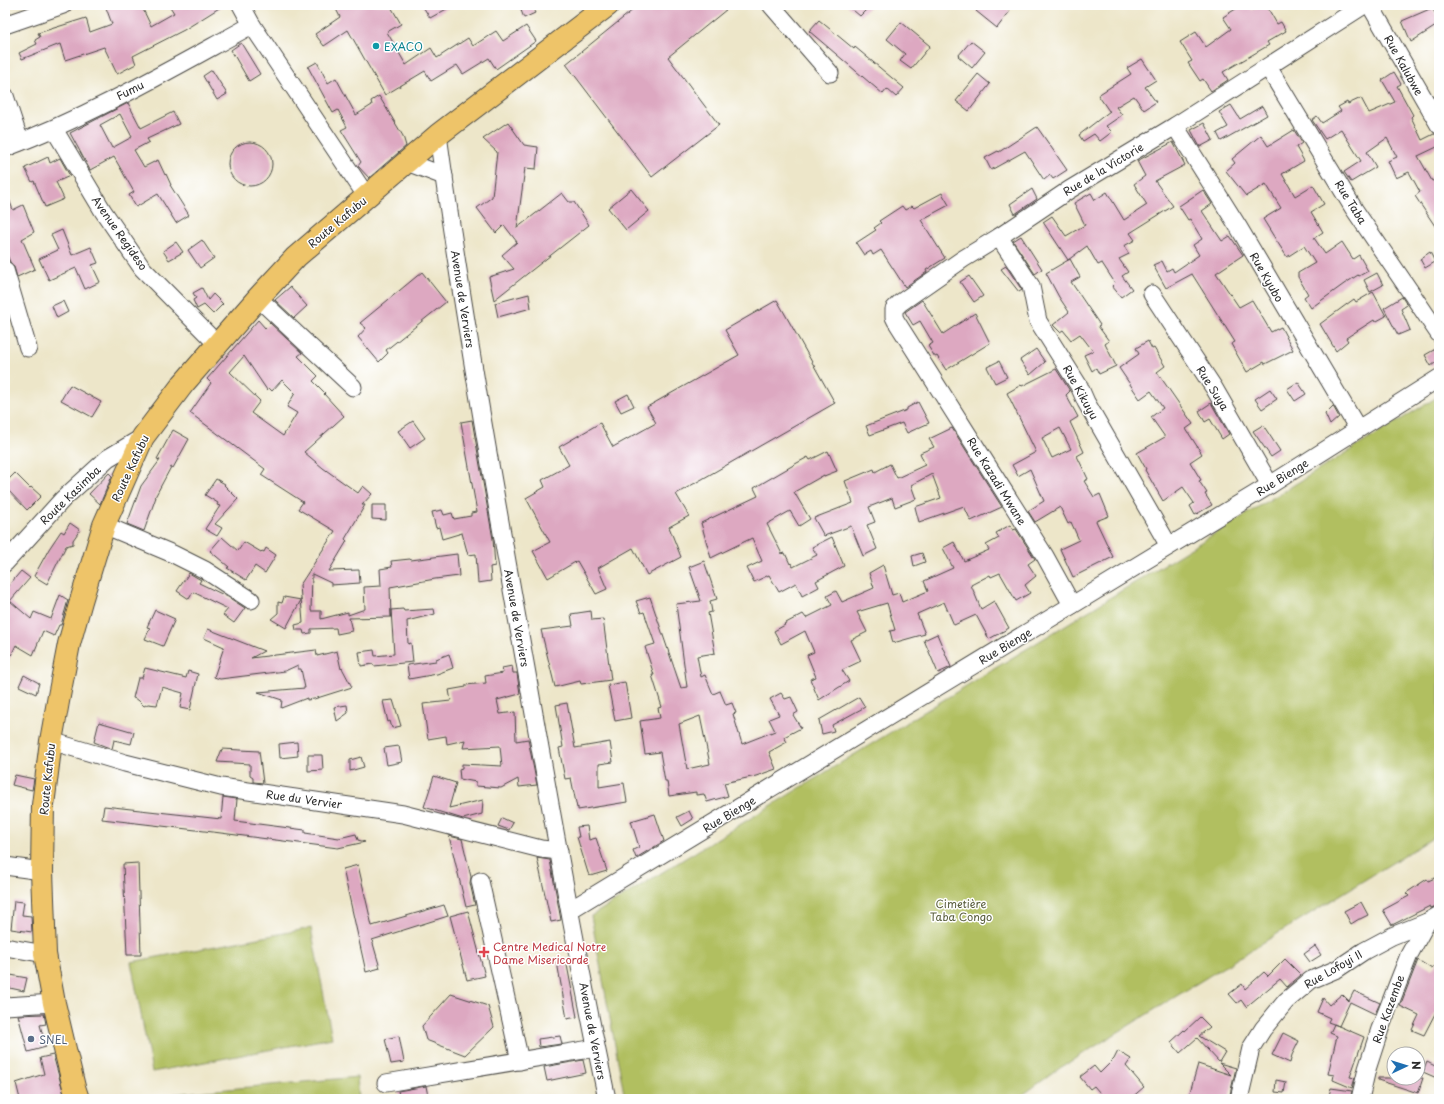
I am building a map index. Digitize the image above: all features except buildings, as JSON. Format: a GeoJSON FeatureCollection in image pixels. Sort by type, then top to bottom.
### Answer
{"type":"FeatureCollection","features":[{"type":"Feature","properties":{"kind":"main road","name":"Route Kafubu"},"geometry":{"type":"LineString","coordinates":[[78,1099],[54,1004],[45,954],[42,870],[43,805],[51,741],[69,644],[104,525],[143,437],[183,384],[217,344],[296,257],[438,135],[607,6]]}},
{"type":"Feature","properties":{"kind":"street"},"geometry":{"type":"LineString","coordinates":[[5,25],[63,5]]}},
{"type":"Feature","properties":{"kind":"street"},"geometry":{"type":"LineString","coordinates":[[241,5],[252,25],[367,197]]}},
{"type":"Feature","properties":{"kind":"street"},"geometry":{"type":"LineString","coordinates":[[771,5],[830,73]]}},
{"type":"Feature","properties":{"kind":"street","name":"Rue de la Victorie"},"geometry":{"type":"LineString","coordinates":[[920,358],[894,317],[894,309],[900,303],[963,259],[999,237],[1069,190],[1175,126],[1364,5]]}},
{"type":"Feature","properties":{"kind":"street","name":"Rue Kalubwe"},"geometry":{"type":"LineString","coordinates":[[1370,5],[1439,125]]}},
{"type":"Feature","properties":{"kind":"street","name":"Fumu"},"geometry":{"type":"LineString","coordinates":[[13,145],[54,129],[252,25]]}},
{"type":"Feature","properties":{"kind":"street","name":"Rue Taba"},"geometry":{"type":"LineString","coordinates":[[1268,67],[1354,209],[1439,334]]}},
{"type":"Feature","properties":{"kind":"street"},"geometry":{"type":"LineString","coordinates":[[5,96],[13,145]]}},
{"type":"Feature","properties":{"kind":"street","name":"Rue Kyubo"},"geometry":{"type":"LineString","coordinates":[[1175,126],[1239,228],[1358,429]]}},
{"type":"Feature","properties":{"kind":"street","name":"Avenue Regideso"},"geometry":{"type":"LineString","coordinates":[[54,129],[103,212],[142,268],[217,344]]}},
{"type":"Feature","properties":{"kind":"street","name":"Avenue de Verviers"},"geometry":{"type":"LineString","coordinates":[[438,135],[462,296],[510,583],[570,910],[607,1099]]}},
{"type":"Feature","properties":{"kind":"street"},"geometry":{"type":"LineString","coordinates":[[407,162],[444,176]]}},
{"type":"Feature","properties":{"kind":"street","name":"Rue Kikuyu"},"geometry":{"type":"LineString","coordinates":[[999,237],[1032,286],[1038,321],[1079,386],[1086,402],[1169,546]]}},
{"type":"Feature","properties":{"kind":"street"},"geometry":{"type":"LineString","coordinates":[[5,270],[28,348]]}},
{"type":"Feature","properties":{"kind":"street","name":"Rue Suya"},"geometry":{"type":"LineString","coordinates":[[1152,294],[1214,388],[1270,485]]}},
{"type":"Feature","properties":{"kind":"street"},"geometry":{"type":"LineString","coordinates":[[258,298],[353,387]]}},
{"type":"Feature","properties":{"kind":"street","name":"Rue Kazadi Mwane"},"geometry":{"type":"LineString","coordinates":[[920,358],[1045,556],[1072,605]]}},
{"type":"Feature","properties":{"kind":"street","name":"Rue Bienge"},"geometry":{"type":"LineString","coordinates":[[570,910],[1270,485],[1439,378]]}},
{"type":"Feature","properties":{"kind":"street","name":"Route Kasimba"},"geometry":{"type":"LineString","coordinates":[[5,563],[63,499],[108,458],[143,437]]}},
{"type":"Feature","properties":{"kind":"street"},"geometry":{"type":"LineString","coordinates":[[104,525],[180,557],[205,570],[251,600]]}},
{"type":"Feature","properties":{"kind":"street","name":"Rue du Vervier"},"geometry":{"type":"LineString","coordinates":[[51,741],[125,763],[221,787],[403,814],[541,849],[559,851]]}},
{"type":"Feature","properties":{"kind":"street"},"geometry":{"type":"LineString","coordinates":[[5,866],[42,870]]}},
{"type":"Feature","properties":{"kind":"street"},"geometry":{"type":"LineString","coordinates":[[480,881],[520,1061]]}},
{"type":"Feature","properties":{"kind":"street","name":"Rue Lofoyi II"},"geometry":{"type":"LineString","coordinates":[[1239,1099],[1251,1048],[1263,1029],[1286,1001],[1311,980],[1337,969],[1364,951],[1392,936],[1433,919]]}},
{"type":"Feature","properties":{"kind":"street","name":"Rue Kazembe"},"geometry":{"type":"LineString","coordinates":[[1360,1099],[1367,1069],[1380,1029],[1409,954],[1433,919]]}},
{"type":"Feature","properties":{"kind":"street"},"geometry":{"type":"LineString","coordinates":[[5,947],[45,954]]}},
{"type":"Feature","properties":{"kind":"street"},"geometry":{"type":"LineString","coordinates":[[5,1006],[54,1004]]}},
{"type":"Feature","properties":{"kind":"street"},"geometry":{"type":"LineString","coordinates":[[386,1084],[596,1048]]}},
{"type":"Feature","properties":{"kind":"green space","name":"Cimetière Taba Congo"},"geometry":{"type":"Polygon","coordinates":[[[1439,396],[1439,834],[1060,1068],[1017,1099],[625,1099],[591,916],[1439,396]]]}},
{"type":"Feature","properties":{"kind":"green space"},"geometry":{"type":"Polygon","coordinates":[[[311,928],[332,1038],[152,1072],[131,962],[311,928]]]}},
{"type":"Feature","properties":{"kind":"green space"},"geometry":{"type":"Polygon","coordinates":[[[357,1077],[359,1099],[175,1099],[174,1094],[357,1077]]]}},
{"type":"Feature","properties":{"kind":"place","name":"EXACO"},"geometry":{"type":"Point","coordinates":[376,46]}},
{"type":"Feature","properties":{"kind":"place","name":"Centre Medical Notre Dame Misericorde"},"geometry":{"type":"Point","coordinates":[484,952]}},
{"type":"Feature","properties":{"kind":"place","name":"SNEL"},"geometry":{"type":"Point","coordinates":[31,1039]}}]}
